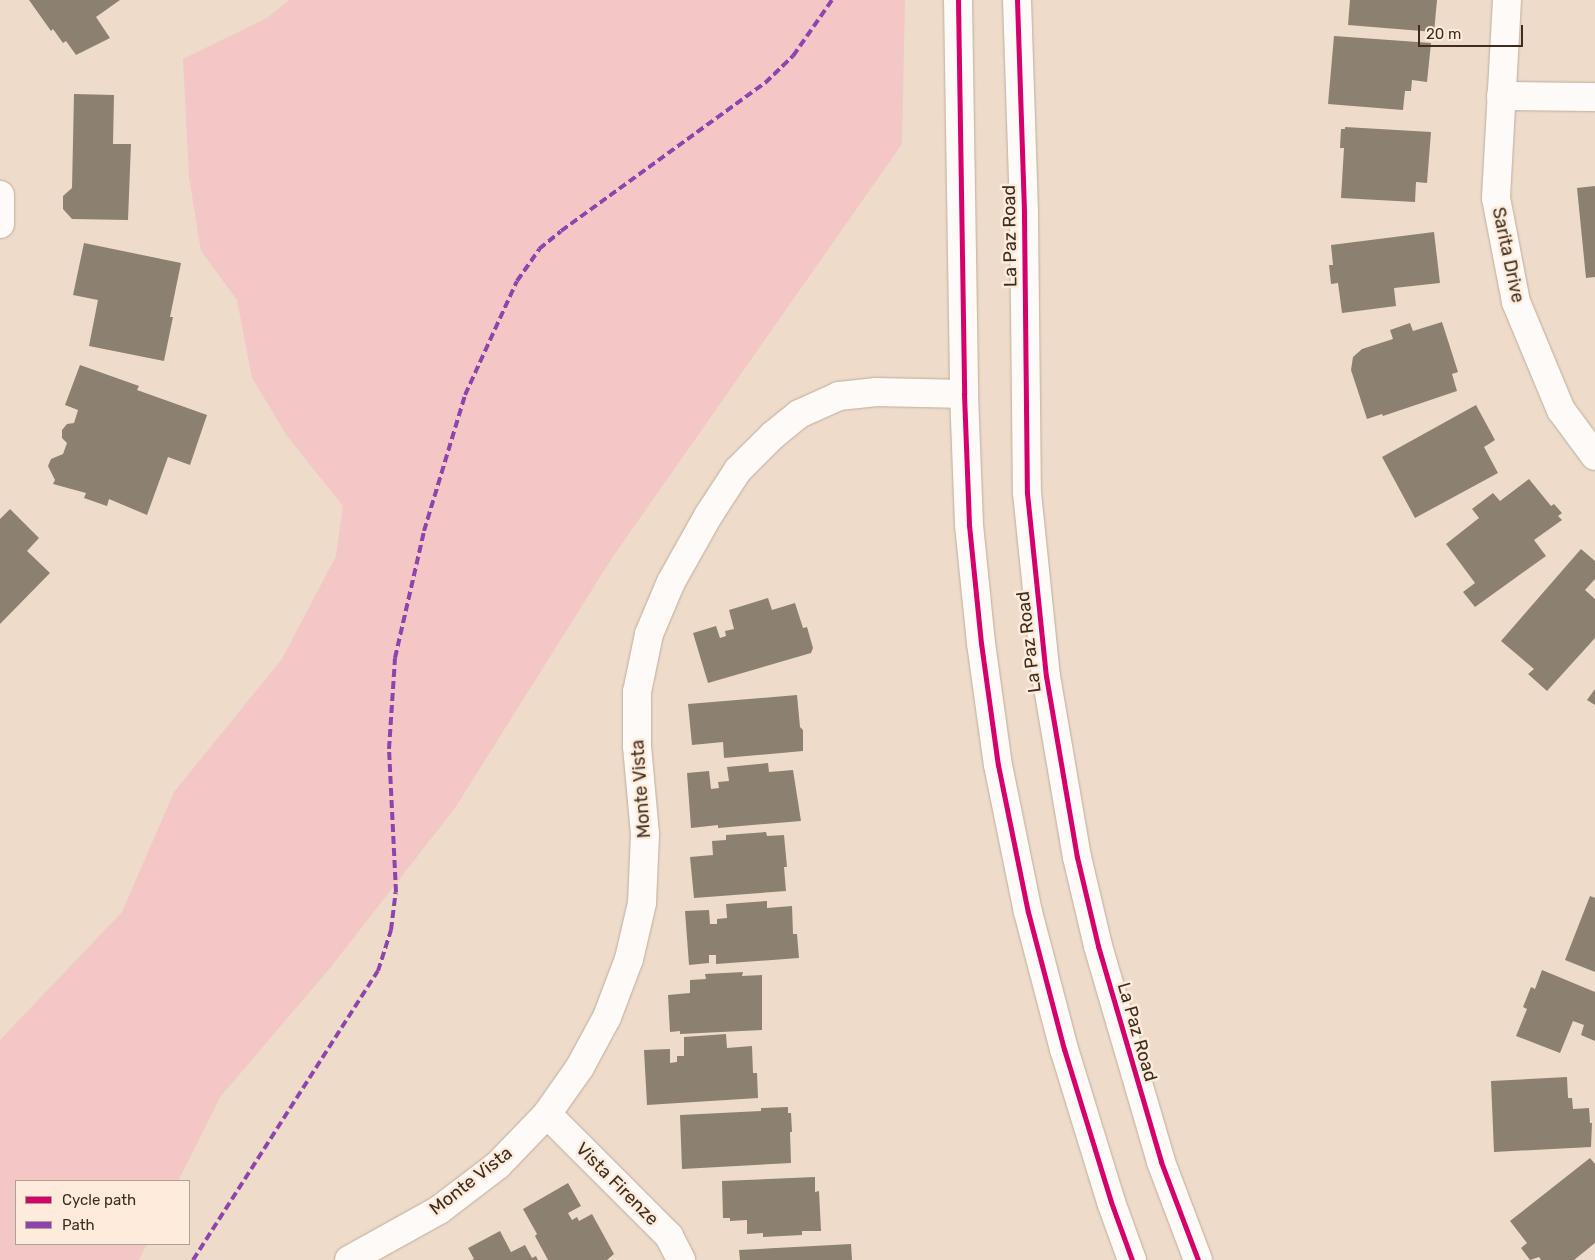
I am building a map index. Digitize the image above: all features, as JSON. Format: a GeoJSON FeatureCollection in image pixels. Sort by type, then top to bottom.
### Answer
{"type":"FeatureCollection","features":[{"type":"Feature","properties":{"kind":"main road"},"geometry":{"type":"LineString","coordinates":[[958,0],[964,394],[970,525],[981,643],[998,765],[1028,912],[1064,1049],[1111,1202],[1132,1260]]}},
{"type":"Feature","properties":{"kind":"main road","name":"La Paz Road"},"geometry":{"type":"LineString","coordinates":[[1017,0],[1024,214],[1027,493],[1046,676],[1077,857],[1098,946],[1158,1153],[1198,1260]]}},
{"type":"Feature","properties":{"kind":"main road","name":"Sarita Drive"},"geometry":{"type":"LineString","coordinates":[[1507,0],[1496,198],[1516,302],[1561,410],[1595,456]]}},
{"type":"Feature","properties":{"kind":"main road"},"geometry":{"type":"LineString","coordinates":[[1501,96],[1595,97]]}},
{"type":"Feature","properties":{"kind":"main road"},"geometry":{"type":"LineString","coordinates":[[0,195],[0,224]]}},
{"type":"Feature","properties":{"kind":"main road","name":"Monte Vista"},"geometry":{"type":"LineString","coordinates":[[349,1260],[439,1210],[498,1165],[547,1114],[580,1067],[607,1017],[629,959],[642,903],[645,834],[637,746],[637,692],[649,634],[671,582],[708,516],[738,470],[772,436],[799,414],[839,396],[877,392],[964,394]]}},
{"type":"Feature","properties":{"kind":"main road","name":"Vista Firenze"},"geometry":{"type":"LineString","coordinates":[[547,1114],[668,1236],[681,1260]]}},
{"type":"Feature","properties":{"kind":"shaded area"},"geometry":{"type":"Polygon","coordinates":[[[289,0],[905,0],[902,144],[612,558],[455,808],[330,968],[221,1096],[179,1180],[15,1180],[15,1245],[146,1245],[139,1260],[0,1260],[0,1040],[122,912],[174,792],[282,659],[336,556],[343,506],[287,436],[252,378],[237,300],[201,251],[189,177],[183,59],[267,18],[289,0]]]}},
{"type":"Feature","properties":{"kind":"building"},"geometry":{"type":"Polygon","coordinates":[[[29,0],[120,0],[96,17],[110,38],[76,55],[66,41],[63,43],[53,29],[51,31],[29,0]]]}},
{"type":"Feature","properties":{"kind":"building"},"geometry":{"type":"Polygon","coordinates":[[[1350,0],[1437,0],[1434,32],[1348,25],[1350,0]]]}},
{"type":"Feature","properties":{"kind":"building"},"geometry":{"type":"Polygon","coordinates":[[[1334,36],[1431,43],[1427,82],[1412,80],[1411,91],[1405,91],[1403,110],[1328,104],[1334,36]]]}},
{"type":"Feature","properties":{"kind":"building"},"geometry":{"type":"Polygon","coordinates":[[[74,94],[114,95],[113,144],[131,144],[128,220],[72,219],[63,209],[63,196],[72,188],[74,94]]]}},
{"type":"Feature","properties":{"kind":"building"},"geometry":{"type":"Polygon","coordinates":[[[1345,127],[1431,132],[1427,183],[1416,182],[1415,202],[1341,198],[1344,148],[1340,148],[1341,129],[1345,129],[1345,127]]]}},
{"type":"Feature","properties":{"kind":"building"},"geometry":{"type":"Polygon","coordinates":[[[1595,186],[1595,277],[1586,278],[1577,188],[1595,186]]]}},
{"type":"Feature","properties":{"kind":"building"},"geometry":{"type":"Polygon","coordinates":[[[1434,232],[1440,283],[1394,288],[1396,306],[1342,313],[1338,283],[1331,284],[1329,265],[1333,265],[1331,245],[1434,232]]]}},
{"type":"Feature","properties":{"kind":"building"},"geometry":{"type":"Polygon","coordinates":[[[84,243],[181,263],[170,317],[173,317],[164,361],[89,346],[98,300],[73,295],[84,243]]]}},
{"type":"Feature","properties":{"kind":"building"},"geometry":{"type":"Polygon","coordinates":[[[1442,322],[1458,372],[1452,374],[1457,391],[1383,416],[1382,414],[1367,419],[1351,370],[1353,357],[1362,349],[1393,339],[1390,330],[1410,323],[1413,331],[1442,322]]]}},
{"type":"Feature","properties":{"kind":"building"},"geometry":{"type":"Polygon","coordinates":[[[80,365],[139,386],[137,390],[207,415],[190,465],[168,457],[147,515],[109,499],[107,506],[84,498],[86,493],[53,484],[55,480],[48,466],[51,459],[63,454],[67,443],[62,438],[62,430],[67,424],[74,423],[78,410],[65,405],[80,365]]]}},
{"type":"Feature","properties":{"kind":"building"},"geometry":{"type":"Polygon","coordinates":[[[1476,405],[1495,440],[1484,447],[1498,473],[1415,518],[1382,457],[1476,405]]]}},
{"type":"Feature","properties":{"kind":"building"},"geometry":{"type":"Polygon","coordinates":[[[1529,479],[1551,506],[1554,504],[1562,513],[1558,516],[1562,520],[1534,540],[1546,556],[1475,607],[1463,592],[1475,583],[1446,544],[1479,518],[1472,509],[1493,493],[1500,501],[1529,479]]]}},
{"type":"Feature","properties":{"kind":"building"},"geometry":{"type":"Polygon","coordinates":[[[10,509],[39,538],[27,551],[50,573],[0,624],[0,519],[10,509]]]}},
{"type":"Feature","properties":{"kind":"building"},"geometry":{"type":"Polygon","coordinates":[[[1581,549],[1595,561],[1595,579],[1585,590],[1595,599],[1595,638],[1547,691],[1528,674],[1534,669],[1501,641],[1581,549]]]}},
{"type":"Feature","properties":{"kind":"building"},"geometry":{"type":"Polygon","coordinates":[[[768,598],[772,610],[795,603],[803,628],[807,627],[813,648],[811,653],[708,683],[693,633],[716,626],[720,638],[726,636],[725,631],[734,629],[729,610],[768,598]]]}},
{"type":"Feature","properties":{"kind":"building"},"geometry":{"type":"Polygon","coordinates":[[[1595,689],[1595,705],[1587,700],[1595,689]]]}},
{"type":"Feature","properties":{"kind":"building"},"geometry":{"type":"Polygon","coordinates":[[[797,695],[800,727],[803,730],[803,751],[724,758],[723,742],[692,745],[688,704],[797,695]]]}},
{"type":"Feature","properties":{"kind":"building"},"geometry":{"type":"Polygon","coordinates":[[[768,763],[769,772],[793,770],[801,821],[718,828],[718,825],[691,828],[687,773],[709,771],[711,789],[719,788],[718,782],[729,781],[727,767],[768,763]]]}},
{"type":"Feature","properties":{"kind":"building"},"geometry":{"type":"Polygon","coordinates":[[[766,832],[767,836],[784,835],[787,867],[784,867],[786,891],[694,898],[690,857],[713,855],[712,841],[726,840],[726,835],[766,832]]]}},
{"type":"Feature","properties":{"kind":"building"},"geometry":{"type":"Polygon","coordinates":[[[1590,896],[1595,898],[1595,972],[1565,960],[1590,896]]]}},
{"type":"Feature","properties":{"kind":"building"},"geometry":{"type":"Polygon","coordinates":[[[767,901],[767,908],[792,906],[793,934],[797,934],[799,958],[716,964],[716,955],[709,955],[709,963],[689,965],[685,911],[709,910],[710,924],[717,924],[717,919],[727,918],[726,904],[767,901]]]}},
{"type":"Feature","properties":{"kind":"building"},"geometry":{"type":"Polygon","coordinates":[[[1542,970],[1595,992],[1595,1041],[1581,1035],[1584,1025],[1573,1021],[1560,1053],[1516,1036],[1527,1009],[1523,1007],[1531,987],[1535,989],[1542,970]]]}},
{"type":"Feature","properties":{"kind":"building"},"geometry":{"type":"Polygon","coordinates":[[[743,972],[742,976],[762,975],[762,1030],[680,1034],[680,1031],[670,1032],[668,995],[690,993],[690,980],[706,979],[705,974],[743,972]]]}},
{"type":"Feature","properties":{"kind":"building"},"geometry":{"type":"Polygon","coordinates":[[[726,1034],[727,1048],[752,1046],[753,1073],[757,1073],[758,1098],[647,1105],[644,1050],[670,1049],[670,1063],[677,1062],[677,1056],[684,1056],[684,1037],[726,1034]]]}},
{"type":"Feature","properties":{"kind":"building"},"geometry":{"type":"Polygon","coordinates":[[[1567,1077],[1568,1098],[1572,1098],[1573,1109],[1589,1108],[1590,1123],[1592,1123],[1591,1147],[1494,1152],[1491,1081],[1567,1077]]]}},
{"type":"Feature","properties":{"kind":"building"},"geometry":{"type":"Polygon","coordinates":[[[788,1107],[788,1113],[791,1113],[791,1163],[682,1169],[680,1115],[761,1111],[761,1108],[788,1107]]]}},
{"type":"Feature","properties":{"kind":"building"},"geometry":{"type":"Polygon","coordinates":[[[1590,1158],[1595,1164],[1595,1243],[1574,1260],[1541,1260],[1539,1257],[1530,1260],[1521,1248],[1527,1243],[1510,1221],[1590,1158]]]}},
{"type":"Feature","properties":{"kind":"building"},"geometry":{"type":"Polygon","coordinates":[[[815,1177],[815,1192],[819,1191],[821,1231],[802,1231],[802,1235],[763,1237],[763,1233],[747,1234],[747,1220],[730,1221],[730,1218],[723,1218],[722,1181],[815,1177]]]}},
{"type":"Feature","properties":{"kind":"building"},"geometry":{"type":"Polygon","coordinates":[[[568,1183],[581,1206],[568,1213],[572,1220],[577,1217],[579,1221],[592,1214],[614,1254],[607,1260],[548,1260],[535,1236],[537,1234],[523,1209],[568,1183]]]}},
{"type":"Feature","properties":{"kind":"building"},"geometry":{"type":"Polygon","coordinates":[[[500,1231],[511,1252],[525,1245],[532,1258],[536,1256],[538,1260],[471,1260],[474,1259],[468,1248],[500,1231]]]}},
{"type":"Feature","properties":{"kind":"building"},"geometry":{"type":"Polygon","coordinates":[[[851,1244],[852,1260],[740,1260],[739,1250],[851,1244]]]}},
{"type":"Feature","properties":{"kind":"marked path"},"geometry":{"type":"LineString","coordinates":[[193,1260],[378,971],[391,930],[396,892],[389,749],[395,658],[424,531],[465,395],[517,281],[539,249],[561,231],[765,83],[793,56],[832,0]]}},
{"type":"Feature","properties":{"kind":"cycle path"},"geometry":{"type":"LineString","coordinates":[[958,0],[964,394],[969,525],[981,643],[998,765],[1028,912],[1064,1049],[1111,1202],[1132,1260]]}},
{"type":"Feature","properties":{"kind":"cycle path"},"geometry":{"type":"LineString","coordinates":[[1017,0],[1024,214],[1027,493],[1046,676],[1077,857],[1098,946],[1161,1162],[1198,1260]]}}]}
